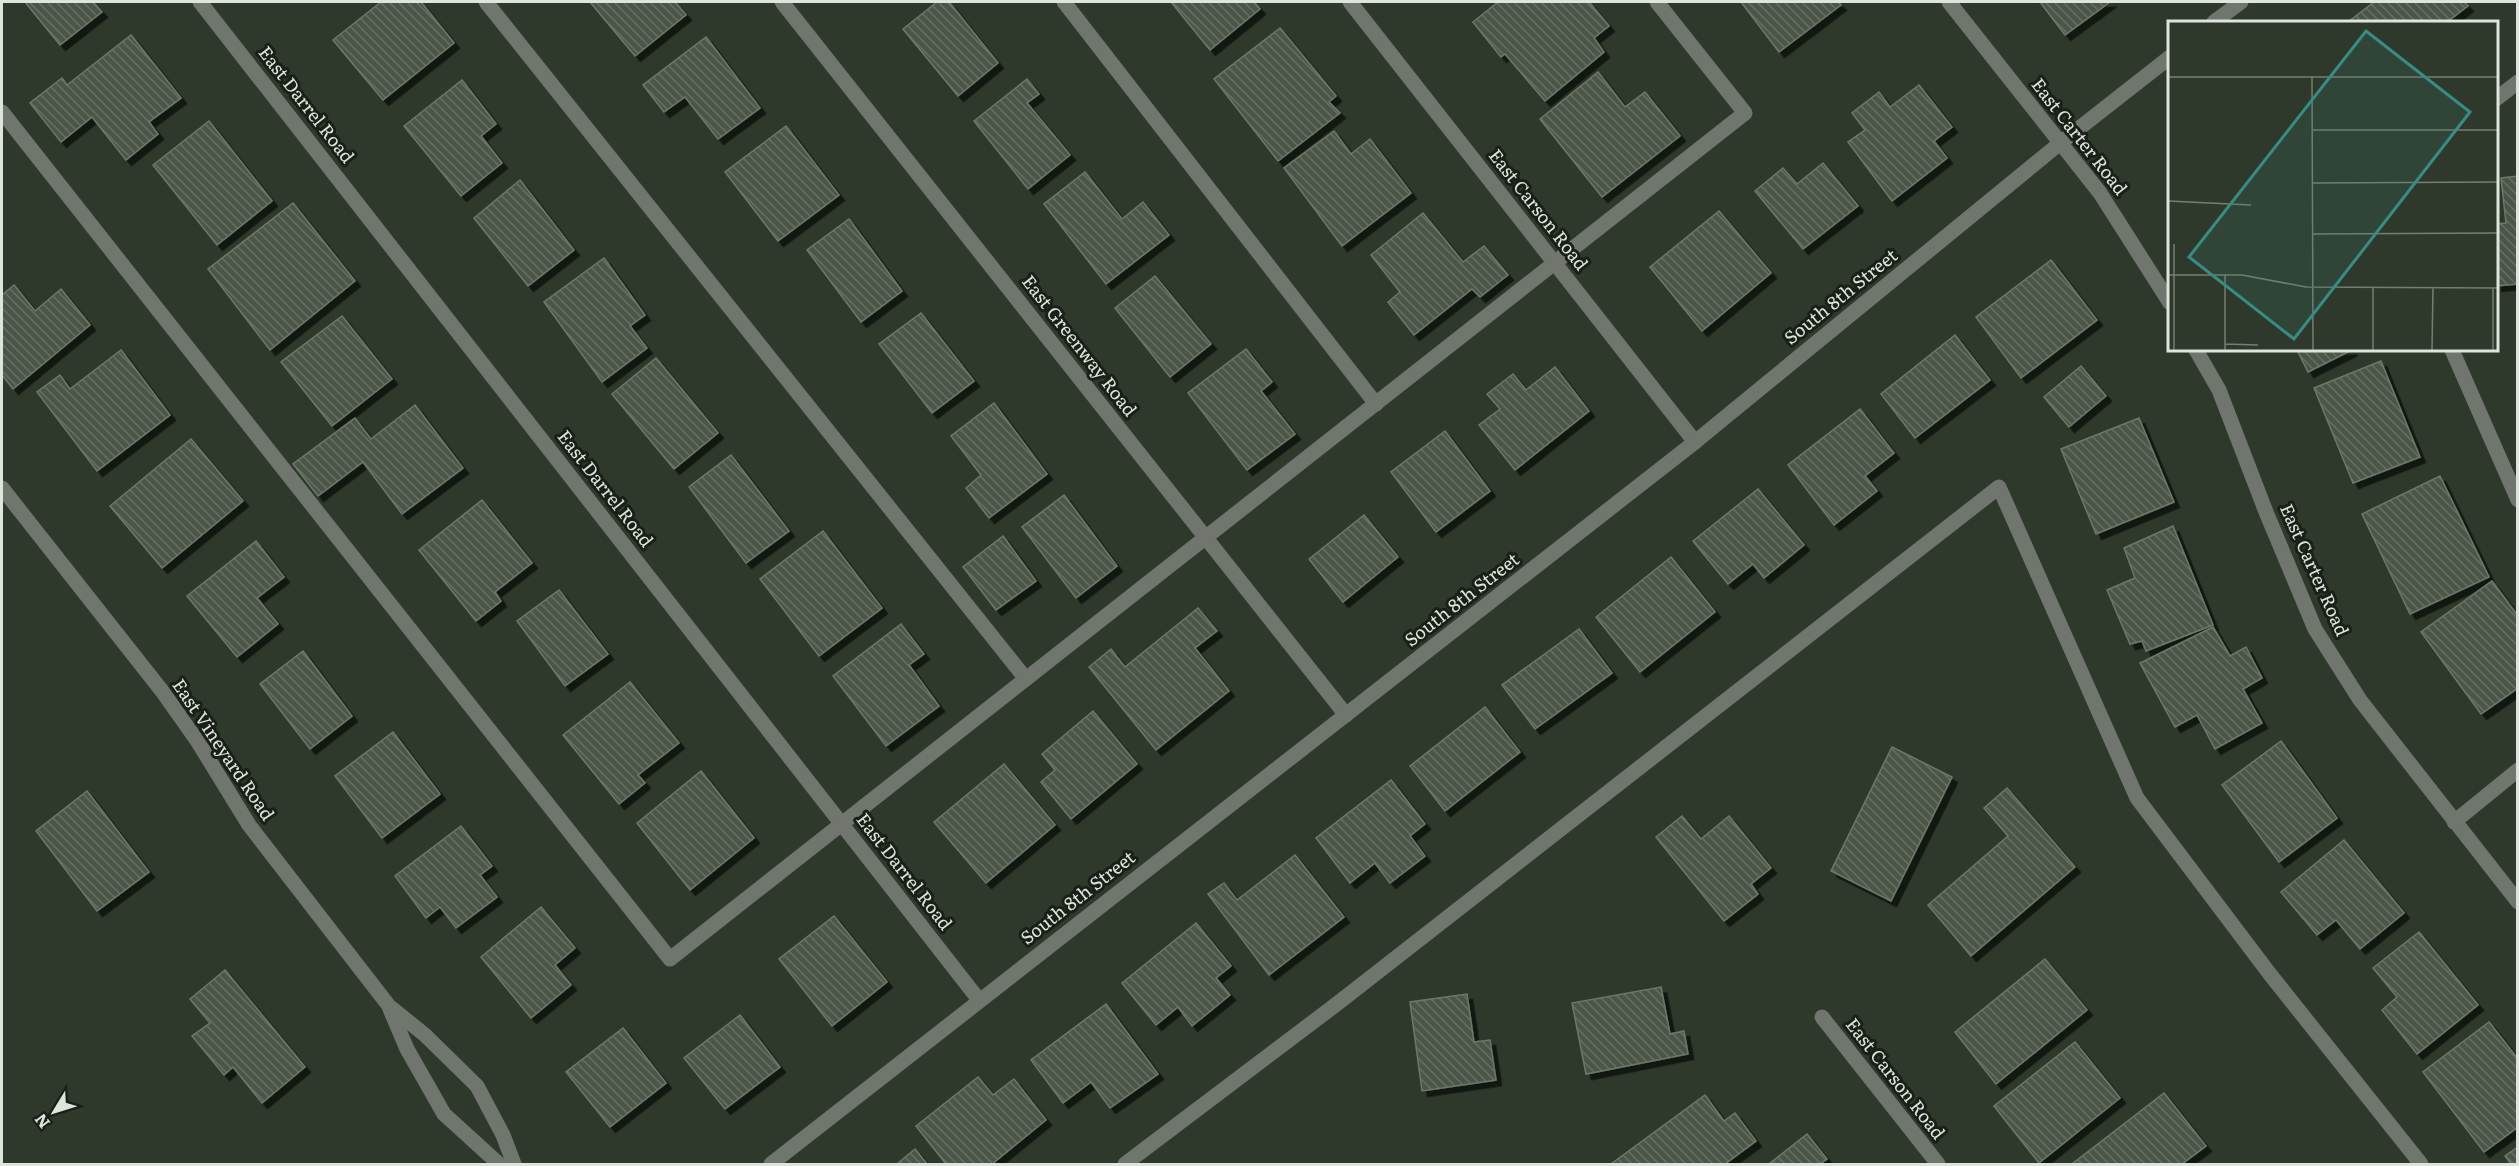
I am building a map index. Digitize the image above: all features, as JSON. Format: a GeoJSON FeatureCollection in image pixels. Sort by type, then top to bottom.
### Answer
{"type":"FeatureCollection","features":[{"type":"Feature","properties":{"kind":"street","name":"East Darrel Road"},"geometry":{"type":"LineString","coordinates":[[200,2],[979,1000]]}},
{"type":"Feature","properties":{"kind":"street"},"geometry":{"type":"LineString","coordinates":[[486,2],[1026,679]]}},
{"type":"Feature","properties":{"kind":"street","name":"East Greenway Road"},"geometry":{"type":"LineString","coordinates":[[782,2],[1346,715]]}},
{"type":"Feature","properties":{"kind":"street"},"geometry":{"type":"LineString","coordinates":[[1064,2],[1376,404]]}},
{"type":"Feature","properties":{"kind":"street","name":"East Carson Road"},"geometry":{"type":"LineString","coordinates":[[1350,2],[1695,442]]}},
{"type":"Feature","properties":{"kind":"street"},"geometry":{"type":"LineString","coordinates":[[2,112],[670,959],[1745,113],[1657,2]]}},
{"type":"Feature","properties":{"kind":"street","name":"East Carter Road"},"geometry":{"type":"LineString","coordinates":[[1949,2],[2100,193],[2168,301]]}},
{"type":"Feature","properties":{"kind":"street"},"geometry":{"type":"LineString","coordinates":[[2215,21],[2241,2]]}},
{"type":"Feature","properties":{"kind":"street","name":"South 8th Street"},"geometry":{"type":"LineString","coordinates":[[771,1164],[1695,442],[2059,144],[2168,58]]}},
{"type":"Feature","properties":{"kind":"street"},"geometry":{"type":"LineString","coordinates":[[2498,97],[2517,82]]}},
{"type":"Feature","properties":{"kind":"street","name":"East Carter Road"},"geometry":{"type":"LineString","coordinates":[[2197,351],[2218,390],[2266,512],[2316,629],[2360,700],[2517,902]]}},
{"type":"Feature","properties":{"kind":"street"},"geometry":{"type":"LineString","coordinates":[[2452,351],[2517,500]]}},
{"type":"Feature","properties":{"kind":"street"},"geometry":{"type":"LineString","coordinates":[[1125,1164],[1338,1004],[1999,487],[2137,798],[2269,973],[2421,1164]]}},
{"type":"Feature","properties":{"kind":"street","name":"East Vineyard Road"},"geometry":{"type":"LineString","coordinates":[[2,488],[162,691],[198,742],[249,825],[389,1006],[425,1035],[477,1086],[503,1135],[514,1164]]}},
{"type":"Feature","properties":{"kind":"street"},"geometry":{"type":"LineString","coordinates":[[2454,822],[2517,770]]}},
{"type":"Feature","properties":{"kind":"street","name":"East Vineyard Road"},"geometry":{"type":"LineString","coordinates":[[389,1006],[407,1049],[444,1114],[500,1164]]}},
{"type":"Feature","properties":{"kind":"street","name":"East Carson Road"},"geometry":{"type":"LineString","coordinates":[[1822,1017],[1938,1164]]}},
{"type":"Feature","properties":{"kind":"building"},"geometry":{"type":"Polygon","coordinates":[[[25,2],[93,2],[102,12],[60,45],[25,2]]]}},
{"type":"Feature","properties":{"kind":"building"},"geometry":{"type":"Polygon","coordinates":[[[381,2],[421,2],[454,43],[383,100],[333,40],[381,2]]]}},
{"type":"Feature","properties":{"kind":"building"},"geometry":{"type":"Polygon","coordinates":[[[590,2],[675,2],[686,15],[635,56],[590,2]]]}},
{"type":"Feature","properties":{"kind":"building"},"geometry":{"type":"Polygon","coordinates":[[[937,2],[949,2],[998,63],[958,96],[903,29],[937,2]]]}},
{"type":"Feature","properties":{"kind":"building"},"geometry":{"type":"Polygon","coordinates":[[[1171,2],[1254,2],[1260,9],[1210,50],[1171,2]]]}},
{"type":"Feature","properties":{"kind":"building"},"geometry":{"type":"Polygon","coordinates":[[[1498,2],[1589,2],[1609,26],[1594,38],[1604,52],[1545,101],[1505,54],[1501,57],[1473,22],[1498,2]]]}},
{"type":"Feature","properties":{"kind":"building"},"geometry":{"type":"Polygon","coordinates":[[[1741,2],[1838,2],[1841,5],[1779,52],[1741,2]]]}},
{"type":"Feature","properties":{"kind":"building"},"geometry":{"type":"Polygon","coordinates":[[[2040,2],[2110,2],[2065,35],[2040,2]]]}},
{"type":"Feature","properties":{"kind":"building"},"geometry":{"type":"Polygon","coordinates":[[[2374,2],[2464,2],[2468,6],[2448,21],[2349,21],[2374,2]]]}},
{"type":"Feature","properties":{"kind":"building"},"geometry":{"type":"Polygon","coordinates":[[[1280,28],[1336,96],[1329,102],[1340,113],[1278,161],[1214,79],[1280,28]]]}},
{"type":"Feature","properties":{"kind":"building"},"geometry":{"type":"Polygon","coordinates":[[[131,35],[181,98],[149,122],[158,134],[126,160],[92,117],[61,142],[30,103],[62,78],[67,85],[131,35]]]}},
{"type":"Feature","properties":{"kind":"building"},"geometry":{"type":"Polygon","coordinates":[[[706,37],[760,108],[718,139],[685,97],[664,112],[643,85],[706,37]]]}},
{"type":"Feature","properties":{"kind":"building"},"geometry":{"type":"Polygon","coordinates":[[[1598,72],[1625,107],[1645,92],[1680,136],[1602,197],[1540,119],[1598,72]]]}},
{"type":"Feature","properties":{"kind":"building"},"geometry":{"type":"Polygon","coordinates":[[[1027,79],[1039,94],[1027,103],[1070,155],[1028,189],[974,121],[1027,79]]]}},
{"type":"Feature","properties":{"kind":"building"},"geometry":{"type":"Polygon","coordinates":[[[462,80],[496,124],[481,136],[502,163],[461,196],[404,126],[462,80]]]}},
{"type":"Feature","properties":{"kind":"building"},"geometry":{"type":"Polygon","coordinates":[[[1919,85],[1952,127],[1934,141],[1947,158],[1892,201],[1848,142],[1865,130],[1852,113],[1879,92],[1890,107],[1919,85]]]}},
{"type":"Feature","properties":{"kind":"building"},"geometry":{"type":"Polygon","coordinates":[[[209,121],[272,201],[217,245],[153,165],[209,121]]]}},
{"type":"Feature","properties":{"kind":"building"},"geometry":{"type":"Polygon","coordinates":[[[786,126],[839,195],[778,241],[725,172],[786,126]]]}},
{"type":"Feature","properties":{"kind":"building"},"geometry":{"type":"Polygon","coordinates":[[[1334,131],[1351,154],[1370,139],[1411,193],[1342,246],[1284,168],[1334,131]]]}},
{"type":"Feature","properties":{"kind":"building"},"geometry":{"type":"Polygon","coordinates":[[[1823,163],[1858,206],[1803,249],[1755,191],[1783,168],[1797,184],[1823,163]]]}},
{"type":"Feature","properties":{"kind":"building"},"geometry":{"type":"Polygon","coordinates":[[[1085,172],[1122,219],[1143,202],[1169,235],[1106,284],[1044,204],[1085,172]]]}},
{"type":"Feature","properties":{"kind":"building"},"geometry":{"type":"Polygon","coordinates":[[[2518,176],[2518,284],[2498,286],[2498,224],[2506,223],[2501,178],[2518,176]]]}},
{"type":"Feature","properties":{"kind":"building"},"geometry":{"type":"Polygon","coordinates":[[[520,180],[574,250],[528,286],[474,218],[520,180]]]}},
{"type":"Feature","properties":{"kind":"building"},"geometry":{"type":"Polygon","coordinates":[[[293,203],[355,281],[270,350],[208,269],[293,203]]]}},
{"type":"Feature","properties":{"kind":"building"},"geometry":{"type":"Polygon","coordinates":[[[1719,211],[1771,273],[1702,331],[1650,267],[1719,211]]]}},
{"type":"Feature","properties":{"kind":"building"},"geometry":{"type":"Polygon","coordinates":[[[1423,213],[1463,262],[1484,246],[1508,275],[1480,297],[1472,289],[1414,335],[1388,302],[1400,292],[1371,255],[1423,213]]]}},
{"type":"Feature","properties":{"kind":"building"},"geometry":{"type":"Polygon","coordinates":[[[849,219],[902,291],[861,322],[807,250],[849,219]]]}},
{"type":"Feature","properties":{"kind":"building"},"geometry":{"type":"Polygon","coordinates":[[[604,258],[645,315],[630,326],[647,348],[602,382],[544,302],[604,258]]]}},
{"type":"Feature","properties":{"kind":"building"},"geometry":{"type":"Polygon","coordinates":[[[2051,260],[2097,320],[2021,378],[1976,317],[2051,260]]]}},
{"type":"Feature","properties":{"kind":"building"},"geometry":{"type":"Polygon","coordinates":[[[1155,276],[1211,344],[1170,377],[1115,308],[1155,276]]]}},
{"type":"Feature","properties":{"kind":"building"},"geometry":{"type":"Polygon","coordinates":[[[14,285],[35,311],[61,289],[90,325],[13,389],[2,375],[2,295],[14,285]]]}},
{"type":"Feature","properties":{"kind":"building"},"geometry":{"type":"Polygon","coordinates":[[[921,313],[974,381],[932,413],[879,344],[921,313]]]}},
{"type":"Feature","properties":{"kind":"building"},"geometry":{"type":"Polygon","coordinates":[[[342,316],[392,379],[332,426],[281,362],[342,316]]]}},
{"type":"Feature","properties":{"kind":"building"},"geometry":{"type":"Polygon","coordinates":[[[1955,335],[1990,380],[1915,438],[1881,394],[1955,335]]]}},
{"type":"Feature","properties":{"kind":"building"},"geometry":{"type":"Polygon","coordinates":[[[1246,349],[1272,382],[1261,391],[1295,434],[1247,470],[1188,393],[1246,349]]]}},
{"type":"Feature","properties":{"kind":"building"},"geometry":{"type":"Polygon","coordinates":[[[121,350],[170,415],[97,471],[37,392],[60,375],[70,389],[121,350]]]}},
{"type":"Feature","properties":{"kind":"building"},"geometry":{"type":"Polygon","coordinates":[[[2298,351],[2350,351],[2308,372],[2298,351]]]}},
{"type":"Feature","properties":{"kind":"building"},"geometry":{"type":"Polygon","coordinates":[[[656,358],[718,433],[674,469],[612,394],[656,358]]]}},
{"type":"Feature","properties":{"kind":"building"},"geometry":{"type":"Polygon","coordinates":[[[2381,361],[2420,457],[2353,483],[2314,388],[2381,361]]]}},
{"type":"Feature","properties":{"kind":"building"},"geometry":{"type":"Polygon","coordinates":[[[2081,366],[2106,396],[2069,427],[2044,397],[2081,366]]]}},
{"type":"Feature","properties":{"kind":"building"},"geometry":{"type":"Polygon","coordinates":[[[1555,367],[1589,411],[1515,470],[1479,425],[1500,409],[1487,394],[1513,374],[1526,390],[1555,367]]]}},
{"type":"Feature","properties":{"kind":"building"},"geometry":{"type":"Polygon","coordinates":[[[994,403],[1047,474],[989,518],[966,488],[981,475],[951,436],[994,403]]]}},
{"type":"Feature","properties":{"kind":"building"},"geometry":{"type":"Polygon","coordinates":[[[415,405],[463,468],[402,514],[363,462],[318,496],[293,464],[355,418],[371,439],[415,405]]]}},
{"type":"Feature","properties":{"kind":"building"},"geometry":{"type":"Polygon","coordinates":[[[1860,409],[1894,453],[1865,476],[1877,491],[1834,525],[1788,465],[1860,409]]]}},
{"type":"Feature","properties":{"kind":"building"},"geometry":{"type":"Polygon","coordinates":[[[2139,418],[2174,502],[2096,534],[2061,449],[2139,418]]]}},
{"type":"Feature","properties":{"kind":"building"},"geometry":{"type":"Polygon","coordinates":[[[1445,431],[1490,491],[1436,532],[1391,472],[1445,431]]]}},
{"type":"Feature","properties":{"kind":"building"},"geometry":{"type":"Polygon","coordinates":[[[191,439],[243,501],[162,568],[110,506],[191,439]]]}},
{"type":"Feature","properties":{"kind":"building"},"geometry":{"type":"Polygon","coordinates":[[[731,455],[789,531],[746,563],[689,487],[731,455]]]}},
{"type":"Feature","properties":{"kind":"building"},"geometry":{"type":"Polygon","coordinates":[[[2440,476],[2489,577],[2410,614],[2362,514],[2440,476]]]}},
{"type":"Feature","properties":{"kind":"building"},"geometry":{"type":"Polygon","coordinates":[[[1758,489],[1804,545],[1764,578],[1753,564],[1728,584],[1693,541],[1758,489]]]}},
{"type":"Feature","properties":{"kind":"building"},"geometry":{"type":"Polygon","coordinates":[[[1064,495],[1117,566],[1076,598],[1022,527],[1064,495]]]}},
{"type":"Feature","properties":{"kind":"building"},"geometry":{"type":"Polygon","coordinates":[[[482,500],[532,563],[495,592],[501,601],[476,621],[419,550],[482,500]]]}},
{"type":"Feature","properties":{"kind":"building"},"geometry":{"type":"Polygon","coordinates":[[[1364,515],[1398,557],[1343,602],[1309,559],[1364,515]]]}},
{"type":"Feature","properties":{"kind":"building"},"geometry":{"type":"Polygon","coordinates":[[[2173,526],[2213,625],[2146,651],[2142,641],[2130,644],[2107,590],[2135,578],[2124,548],[2173,526]]]}},
{"type":"Feature","properties":{"kind":"building"},"geometry":{"type":"Polygon","coordinates":[[[823,531],[882,608],[819,656],[760,579],[823,531]]]}},
{"type":"Feature","properties":{"kind":"building"},"geometry":{"type":"Polygon","coordinates":[[[1003,536],[1036,581],[996,610],[963,567],[1003,536]]]}},
{"type":"Feature","properties":{"kind":"building"},"geometry":{"type":"Polygon","coordinates":[[[256,541],[284,577],[257,598],[278,624],[237,657],[187,596],[256,541]]]}},
{"type":"Feature","properties":{"kind":"building"},"geometry":{"type":"Polygon","coordinates":[[[1671,557],[1715,612],[1640,672],[1596,617],[1671,557]]]}},
{"type":"Feature","properties":{"kind":"building"},"geometry":{"type":"Polygon","coordinates":[[[2492,581],[2518,616],[2518,688],[2481,714],[2421,632],[2492,581]]]}},
{"type":"Feature","properties":{"kind":"building"},"geometry":{"type":"Polygon","coordinates":[[[559,590],[608,654],[565,686],[517,621],[559,590]]]}},
{"type":"Feature","properties":{"kind":"building"},"geometry":{"type":"Polygon","coordinates":[[[1198,608],[1217,631],[1195,648],[1229,691],[1156,750],[1089,667],[1111,649],[1125,667],[1198,608]]]}},
{"type":"Feature","properties":{"kind":"building"},"geometry":{"type":"Polygon","coordinates":[[[901,624],[924,654],[909,665],[939,706],[886,746],[833,676],[901,624]]]}},
{"type":"Feature","properties":{"kind":"building"},"geometry":{"type":"Polygon","coordinates":[[[2213,627],[2230,656],[2246,647],[2262,678],[2243,689],[2262,723],[2215,749],[2197,715],[2175,727],[2140,663],[2213,627]]]}},
{"type":"Feature","properties":{"kind":"building"},"geometry":{"type":"Polygon","coordinates":[[[1579,629],[1612,673],[1535,729],[1502,685],[1579,629]]]}},
{"type":"Feature","properties":{"kind":"building"},"geometry":{"type":"Polygon","coordinates":[[[303,651],[352,716],[310,749],[260,684],[303,651]]]}},
{"type":"Feature","properties":{"kind":"building"},"geometry":{"type":"Polygon","coordinates":[[[630,682],[679,743],[638,775],[645,783],[619,804],[563,735],[630,682]]]}},
{"type":"Feature","properties":{"kind":"building"},"geometry":{"type":"Polygon","coordinates":[[[1485,707],[1520,752],[1445,811],[1410,766],[1485,707]]]}},
{"type":"Feature","properties":{"kind":"building"},"geometry":{"type":"Polygon","coordinates":[[[1093,711],[1137,764],[1071,819],[1041,782],[1055,770],[1042,754],[1093,711]]]}},
{"type":"Feature","properties":{"kind":"building"},"geometry":{"type":"Polygon","coordinates":[[[393,732],[440,794],[382,838],[335,776],[393,732]]]}},
{"type":"Feature","properties":{"kind":"building"},"geometry":{"type":"Polygon","coordinates":[[[2281,741],[2337,818],[2279,862],[2222,785],[2281,741]]]}},
{"type":"Feature","properties":{"kind":"building"},"geometry":{"type":"Polygon","coordinates":[[[1892,747],[1952,777],[1891,901],[1831,871],[1892,747]]]}},
{"type":"Feature","properties":{"kind":"building"},"geometry":{"type":"Polygon","coordinates":[[[1004,764],[1055,825],[986,883],[934,822],[1004,764]]]}},
{"type":"Feature","properties":{"kind":"building"},"geometry":{"type":"Polygon","coordinates":[[[701,771],[754,838],[690,890],[637,823],[701,771]]]}},
{"type":"Feature","properties":{"kind":"building"},"geometry":{"type":"Polygon","coordinates":[[[1391,780],[1425,824],[1410,836],[1425,856],[1390,883],[1375,863],[1350,883],[1316,838],[1391,780]]]}},
{"type":"Feature","properties":{"kind":"building"},"geometry":{"type":"Polygon","coordinates":[[[2007,788],[2075,867],[1971,956],[1928,905],[2008,836],[1984,808],[2007,788]]]}},
{"type":"Feature","properties":{"kind":"building"},"geometry":{"type":"Polygon","coordinates":[[[87,791],[149,872],[97,911],[36,831],[87,791]]]}},
{"type":"Feature","properties":{"kind":"building"},"geometry":{"type":"Polygon","coordinates":[[[1682,816],[1701,839],[1729,816],[1771,868],[1751,884],[1758,894],[1724,921],[1656,837],[1682,816]]]}},
{"type":"Feature","properties":{"kind":"building"},"geometry":{"type":"Polygon","coordinates":[[[461,826],[492,866],[480,875],[497,897],[456,928],[440,907],[426,918],[395,876],[461,826]]]}},
{"type":"Feature","properties":{"kind":"building"},"geometry":{"type":"Polygon","coordinates":[[[2344,840],[2404,913],[2360,949],[2336,920],[2317,935],[2281,892],[2344,840]]]}},
{"type":"Feature","properties":{"kind":"building"},"geometry":{"type":"Polygon","coordinates":[[[1295,855],[1344,917],[1269,975],[1208,894],[1224,883],[1237,900],[1295,855]]]}},
{"type":"Feature","properties":{"kind":"building"},"geometry":{"type":"Polygon","coordinates":[[[541,907],[575,948],[555,965],[571,985],[531,1018],[481,957],[541,907]]]}},
{"type":"Feature","properties":{"kind":"building"},"geometry":{"type":"Polygon","coordinates":[[[834,916],[887,982],[832,1026],[779,959],[834,916]]]}},
{"type":"Feature","properties":{"kind":"building"},"geometry":{"type":"Polygon","coordinates":[[[1196,923],[1231,966],[1216,978],[1230,995],[1192,1026],[1178,1007],[1156,1025],[1122,983],[1196,923]]]}},
{"type":"Feature","properties":{"kind":"building"},"geometry":{"type":"Polygon","coordinates":[[[2419,932],[2478,1005],[2417,1054],[2382,1010],[2397,997],[2373,968],[2419,932]]]}},
{"type":"Feature","properties":{"kind":"building"},"geometry":{"type":"Polygon","coordinates":[[[2045,959],[2087,1010],[1996,1084],[1955,1032],[2045,959]]]}},
{"type":"Feature","properties":{"kind":"building"},"geometry":{"type":"Polygon","coordinates":[[[225,970],[305,1067],[262,1103],[233,1067],[224,1075],[192,1036],[210,1023],[190,999],[225,970]]]}},
{"type":"Feature","properties":{"kind":"building"},"geometry":{"type":"Polygon","coordinates":[[[1661,987],[1670,1034],[1684,1031],[1688,1054],[1586,1074],[1572,1003],[1661,987]]]}},
{"type":"Feature","properties":{"kind":"building"},"geometry":{"type":"Polygon","coordinates":[[[1467,994],[1474,1042],[1490,1040],[1496,1080],[1422,1091],[1410,1002],[1467,994]]]}},
{"type":"Feature","properties":{"kind":"building"},"geometry":{"type":"Polygon","coordinates":[[[1106,1004],[1158,1074],[1110,1108],[1091,1082],[1063,1103],[1031,1060],[1106,1004]]]}},
{"type":"Feature","properties":{"kind":"building"},"geometry":{"type":"Polygon","coordinates":[[[740,1015],[780,1067],[725,1109],[684,1058],[740,1015]]]}},
{"type":"Feature","properties":{"kind":"building"},"geometry":{"type":"Polygon","coordinates":[[[2489,1022],[2518,1059],[2518,1127],[2484,1152],[2423,1072],[2489,1022]]]}},
{"type":"Feature","properties":{"kind":"building"},"geometry":{"type":"Polygon","coordinates":[[[623,1028],[666,1083],[610,1127],[566,1072],[623,1028]]]}},
{"type":"Feature","properties":{"kind":"building"},"geometry":{"type":"Polygon","coordinates":[[[2075,1042],[2120,1098],[2039,1163],[1994,1106],[2075,1042]]]}},
{"type":"Feature","properties":{"kind":"building"},"geometry":{"type":"Polygon","coordinates":[[[978,1077],[993,1095],[1014,1079],[1046,1120],[992,1164],[946,1164],[916,1126],[978,1077]]]}},
{"type":"Feature","properties":{"kind":"building"},"geometry":{"type":"Polygon","coordinates":[[[2164,1093],[2206,1146],[2182,1164],[2072,1164],[2164,1093]]]}},
{"type":"Feature","properties":{"kind":"building"},"geometry":{"type":"Polygon","coordinates":[[[1705,1095],[1724,1121],[1735,1113],[1756,1141],[1725,1164],[1611,1164],[1705,1095]]]}},
{"type":"Feature","properties":{"kind":"building"},"geometry":{"type":"Polygon","coordinates":[[[1807,1134],[1827,1159],[1820,1164],[1769,1164],[1807,1134]]]}},
{"type":"Feature","properties":{"kind":"building"},"geometry":{"type":"Polygon","coordinates":[[[2518,1147],[2518,1164],[2511,1164],[2505,1156],[2518,1147]]]}},
{"type":"Feature","properties":{"kind":"building"},"geometry":{"type":"Polygon","coordinates":[[[915,1149],[927,1164],[897,1164],[915,1149]]]}}]}
